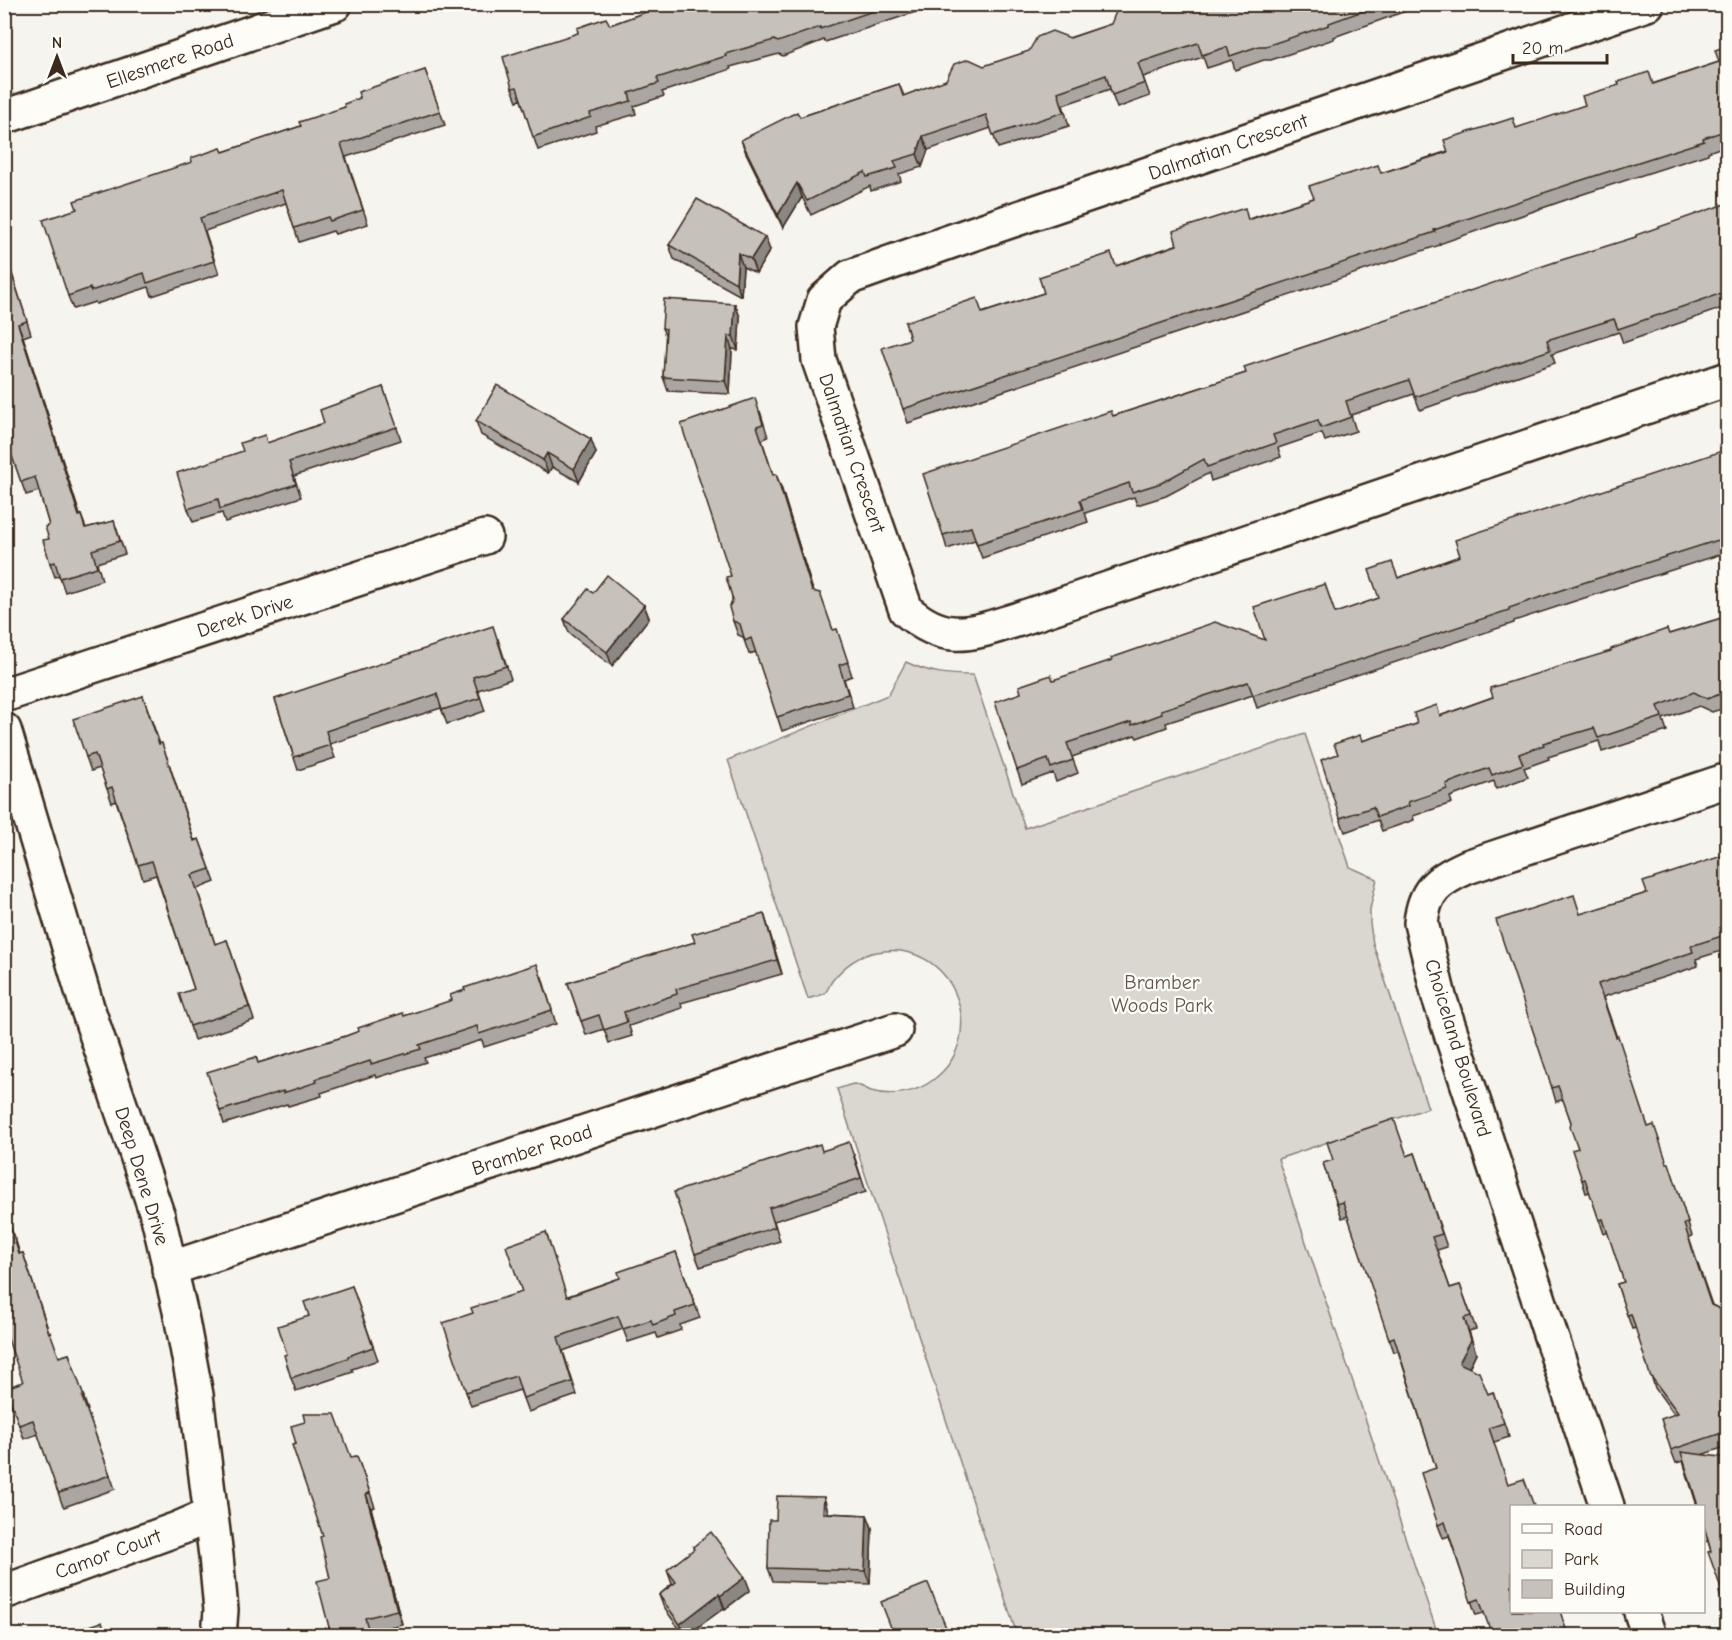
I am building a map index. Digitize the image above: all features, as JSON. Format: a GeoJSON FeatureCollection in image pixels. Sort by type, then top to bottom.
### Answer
{"type":"FeatureCollection","features":[{"type":"Feature","properties":{"kind":"street","name":"Ellesmere Road"},"geometry":{"type":"LineString","coordinates":[[4,117],[335,4]]}},
{"type":"Feature","properties":{"kind":"street","name":"Dalmatian Crescent"},"geometry":{"type":"LineString","coordinates":[[1647,4],[850,277],[824,300],[816,327],[819,360],[906,610],[926,626],[960,634],[979,632],[1728,378]]}},
{"type":"Feature","properties":{"kind":"street","name":"Derek Drive"},"geometry":{"type":"LineString","coordinates":[[4,695],[485,537]]}},
{"type":"Feature","properties":{"kind":"street","name":"Deep Dene Drive"},"geometry":{"type":"LineString","coordinates":[[4,730],[87,1007],[158,1216],[181,1315],[196,1395],[216,1556],[221,1610],[219,1635]]}},
{"type":"Feature","properties":{"kind":"street","name":"Choiceland Boulevard"},"geometry":{"type":"LineString","coordinates":[[1607,1505],[1439,997],[1421,923],[1422,911],[1425,900],[1438,884],[1467,867],[1728,780]]}},
{"type":"Feature","properties":{"kind":"street","name":"Bramber Road"},"geometry":{"type":"LineString","coordinates":[[169,1269],[895,1030]]}},
{"type":"Feature","properties":{"kind":"street","name":"Camor Court"},"geometry":{"type":"LineString","coordinates":[[4,1592],[210,1515]]}},
{"type":"Feature","properties":{"kind":"street"},"geometry":{"type":"LineString","coordinates":[[1642,1613],[1649,1635]]}},
{"type":"Feature","properties":{"kind":"green space","name":"Bramber Woods Park"},"geometry":{"type":"Polygon","coordinates":[[[906,662],[939,673],[973,675],[1025,828],[1305,734],[1350,867],[1377,879],[1370,909],[1373,944],[1428,1108],[1278,1159],[1438,1635],[1017,1635],[837,1089],[854,1084],[879,1093],[895,1094],[911,1091],[933,1080],[951,1061],[960,1039],[961,1016],[955,994],[943,974],[925,959],[903,951],[877,952],[852,962],[832,981],[825,993],[808,999],[728,760],[888,695],[906,662]]]}},
{"type":"Feature","properties":{"kind":"building"},"geometry":{"type":"Polygon","coordinates":[[[668,4],[894,4],[778,42],[774,40],[725,54],[726,56],[657,78],[659,83],[629,93],[631,101],[590,113],[591,117],[533,137],[517,87],[512,88],[503,57],[578,33],[577,28],[606,18],[610,25],[668,4]]]}},
{"type":"Feature","properties":{"kind":"building"},"geometry":{"type":"Polygon","coordinates":[[[1131,4],[1141,8],[1152,4],[1382,4],[1329,23],[1329,25],[1230,56],[1227,47],[1202,55],[1198,43],[1138,63],[1145,83],[1112,95],[1106,75],[1058,92],[1064,112],[993,135],[986,115],[923,136],[917,154],[894,161],[897,168],[867,177],[865,172],[807,201],[797,183],[778,215],[741,140],[797,112],[800,117],[899,84],[903,96],[946,80],[954,64],[969,59],[984,66],[1029,51],[1037,37],[1052,31],[1070,38],[1111,24],[1117,9],[1131,4]]]}},
{"type":"Feature","properties":{"kind":"building"},"geometry":{"type":"Polygon","coordinates":[[[1728,46],[1728,130],[1703,138],[1704,141],[903,409],[882,348],[910,339],[905,322],[977,298],[982,313],[1044,293],[1039,277],[1111,253],[1116,266],[1177,245],[1173,231],[1245,208],[1248,220],[1314,198],[1309,186],[1378,165],[1381,173],[1448,152],[1444,140],[1513,118],[1516,128],[1585,105],[1582,96],[1619,85],[1618,82],[1649,72],[1653,84],[1719,62],[1715,50],[1728,46]]]}},
{"type":"Feature","properties":{"kind":"building"},"geometry":{"type":"Polygon","coordinates":[[[425,70],[440,111],[341,144],[363,210],[330,221],[328,217],[294,228],[282,190],[200,218],[214,261],[147,283],[144,273],[91,291],[90,288],[68,296],[43,220],[77,209],[74,201],[192,162],[191,158],[221,148],[223,152],[301,126],[299,122],[345,107],[344,104],[360,98],[358,92],[425,70]]]}},
{"type":"Feature","properties":{"kind":"building"},"geometry":{"type":"Polygon","coordinates":[[[697,199],[765,237],[751,259],[738,253],[736,283],[669,245],[697,199]]]}},
{"type":"Feature","properties":{"kind":"building"},"geometry":{"type":"Polygon","coordinates":[[[1728,203],[1728,291],[1618,329],[1614,319],[1547,340],[1550,350],[1415,397],[1409,380],[1346,401],[1351,417],[1321,428],[1318,420],[1273,435],[1276,443],[1207,467],[1204,459],[1161,483],[1132,492],[1129,483],[1080,500],[1083,509],[977,544],[971,527],[943,535],[923,474],[1111,411],[1113,416],[1246,373],[1244,367],[1636,237],[1636,235],[1728,203]]]}},
{"type":"Feature","properties":{"kind":"building"},"geometry":{"type":"Polygon","coordinates":[[[4,250],[27,321],[18,324],[79,516],[81,515],[85,528],[114,521],[120,541],[92,550],[97,567],[60,578],[55,562],[50,563],[43,540],[49,539],[45,527],[49,525],[35,477],[21,482],[4,433],[4,250]]]}},
{"type":"Feature","properties":{"kind":"building"},"geometry":{"type":"Polygon","coordinates":[[[664,299],[735,304],[733,336],[728,336],[725,381],[663,377],[666,329],[662,328],[664,299]]]}},
{"type":"Feature","properties":{"kind":"building"},"geometry":{"type":"Polygon","coordinates":[[[497,385],[591,439],[574,469],[547,453],[543,460],[476,421],[497,385]]]}},
{"type":"Feature","properties":{"kind":"building"},"geometry":{"type":"Polygon","coordinates":[[[383,387],[397,427],[289,462],[296,484],[220,509],[218,499],[188,509],[177,473],[243,451],[240,443],[265,435],[267,443],[324,423],[320,410],[383,387]]]}},
{"type":"Feature","properties":{"kind":"building"},"geometry":{"type":"Polygon","coordinates":[[[755,398],[763,424],[757,426],[773,475],[776,474],[812,591],[820,593],[833,630],[837,629],[848,662],[839,665],[848,694],[777,717],[751,638],[745,641],[740,624],[733,621],[729,607],[733,600],[726,577],[731,576],[681,424],[755,398]]]}},
{"type":"Feature","properties":{"kind":"building"},"geometry":{"type":"Polygon","coordinates":[[[1728,449],[1728,537],[1570,587],[1509,608],[1509,610],[1253,695],[1248,682],[1161,710],[1162,714],[1132,725],[1131,722],[1067,743],[1073,760],[1051,768],[1048,759],[1017,770],[995,702],[1021,693],[1019,686],[1051,675],[1053,680],[1215,622],[1265,640],[1254,607],[1325,584],[1335,613],[1379,598],[1369,570],[1392,562],[1398,578],[1460,556],[1455,540],[1728,449]]]}},
{"type":"Feature","properties":{"kind":"building"},"geometry":{"type":"Polygon","coordinates":[[[607,575],[644,605],[607,652],[564,619],[588,589],[593,593],[607,575]]]}},
{"type":"Feature","properties":{"kind":"building"},"geometry":{"type":"Polygon","coordinates":[[[1728,616],[1728,691],[1707,699],[1694,692],[1658,706],[1662,717],[1598,738],[1594,728],[1543,743],[1544,745],[1519,754],[1523,764],[1492,775],[1489,768],[1446,784],[1447,789],[1408,802],[1409,806],[1377,817],[1373,807],[1340,818],[1321,760],[1338,754],[1334,744],[1360,735],[1362,741],[1417,724],[1414,713],[1437,705],[1440,716],[1493,697],[1490,688],[1611,651],[1611,649],[1667,629],[1669,634],[1728,616]]]}},
{"type":"Feature","properties":{"kind":"building"},"geometry":{"type":"Polygon","coordinates":[[[493,626],[506,666],[473,677],[480,698],[442,710],[437,694],[326,731],[330,745],[294,757],[275,699],[493,626]]]}},
{"type":"Feature","properties":{"kind":"building"},"geometry":{"type":"Polygon","coordinates":[[[143,696],[159,744],[162,743],[194,841],[199,839],[210,869],[192,875],[215,944],[227,940],[249,1007],[190,1026],[179,994],[194,989],[152,861],[138,865],[112,787],[107,789],[95,754],[86,757],[73,719],[143,696]]]}},
{"type":"Feature","properties":{"kind":"building"},"geometry":{"type":"Polygon","coordinates":[[[1728,854],[1728,934],[1691,946],[1693,952],[1598,984],[1648,1127],[1654,1125],[1667,1163],[1669,1163],[1688,1223],[1684,1224],[1711,1305],[1724,1311],[1728,1322],[1728,1334],[1724,1341],[1728,1351],[1728,1431],[1671,1450],[1661,1419],[1678,1413],[1650,1375],[1631,1314],[1627,1315],[1617,1284],[1624,1282],[1603,1219],[1599,1220],[1572,1150],[1578,1148],[1570,1127],[1571,1122],[1558,1086],[1552,1088],[1496,920],[1574,895],[1580,914],[1647,893],[1643,882],[1728,854]]]}},
{"type":"Feature","properties":{"kind":"building"},"geometry":{"type":"Polygon","coordinates":[[[764,914],[777,960],[676,989],[677,994],[624,1012],[627,1022],[604,1030],[599,1015],[581,1021],[568,983],[695,942],[692,934],[764,914]]]}},
{"type":"Feature","properties":{"kind":"building"},"geometry":{"type":"Polygon","coordinates":[[[537,964],[552,1010],[479,1034],[477,1026],[419,1045],[421,1049],[371,1064],[370,1061],[316,1079],[317,1082],[220,1111],[207,1072],[256,1057],[258,1063],[346,1036],[359,1031],[358,1028],[452,1000],[450,995],[465,990],[464,988],[537,964]]]}},
{"type":"Feature","properties":{"kind":"building"},"geometry":{"type":"Polygon","coordinates":[[[1394,1119],[1407,1156],[1415,1153],[1442,1234],[1432,1237],[1450,1288],[1460,1285],[1471,1316],[1464,1318],[1471,1340],[1459,1363],[1479,1372],[1488,1394],[1493,1392],[1504,1423],[1489,1428],[1508,1484],[1524,1479],[1534,1505],[1510,1505],[1510,1613],[1561,1613],[1568,1635],[1492,1635],[1479,1599],[1471,1602],[1445,1522],[1438,1525],[1421,1473],[1436,1468],[1394,1337],[1389,1339],[1343,1202],[1337,1204],[1323,1163],[1333,1160],[1327,1142],[1394,1119]]]}},
{"type":"Feature","properties":{"kind":"building"},"geometry":{"type":"Polygon","coordinates":[[[849,1142],[861,1178],[769,1208],[775,1227],[695,1254],[674,1192],[820,1144],[822,1151],[849,1142]]]}},
{"type":"Feature","properties":{"kind":"building"},"geometry":{"type":"Polygon","coordinates":[[[10,1225],[19,1254],[23,1253],[59,1357],[69,1354],[110,1475],[59,1493],[33,1420],[19,1425],[6,1388],[23,1382],[4,1328],[4,1226],[10,1225]]]}},
{"type":"Feature","properties":{"kind":"building"},"geometry":{"type":"Polygon","coordinates":[[[546,1232],[567,1297],[620,1278],[618,1272],[676,1252],[695,1305],[675,1312],[676,1316],[653,1325],[651,1320],[623,1329],[618,1316],[558,1337],[572,1382],[523,1398],[516,1376],[466,1392],[443,1323],[473,1313],[471,1308],[522,1292],[506,1246],[546,1232]]]}},
{"type":"Feature","properties":{"kind":"building"},"geometry":{"type":"Polygon","coordinates":[[[352,1286],[373,1347],[291,1378],[284,1355],[287,1354],[278,1326],[309,1316],[304,1302],[352,1286]]]}},
{"type":"Feature","properties":{"kind":"building"},"geometry":{"type":"Polygon","coordinates":[[[303,1414],[335,1414],[351,1457],[357,1456],[370,1493],[366,1494],[397,1610],[365,1618],[370,1635],[331,1635],[317,1581],[330,1578],[320,1537],[323,1536],[292,1445],[296,1444],[291,1426],[305,1422],[303,1414]]]}},
{"type":"Feature","properties":{"kind":"building"},"geometry":{"type":"Polygon","coordinates":[[[1681,1452],[1728,1458],[1728,1618],[1719,1592],[1722,1591],[1708,1552],[1711,1551],[1705,1530],[1705,1505],[1698,1505],[1681,1452]]]}},
{"type":"Feature","properties":{"kind":"building"},"geometry":{"type":"Polygon","coordinates":[[[777,1496],[824,1497],[823,1513],[867,1515],[865,1571],[768,1568],[769,1520],[776,1520],[777,1496]]]}},
{"type":"Feature","properties":{"kind":"building"},"geometry":{"type":"Polygon","coordinates":[[[711,1532],[745,1577],[680,1624],[659,1595],[676,1582],[667,1570],[711,1532]]]}},
{"type":"Feature","properties":{"kind":"building"},"geometry":{"type":"Polygon","coordinates":[[[928,1583],[949,1635],[894,1635],[881,1602],[928,1583]]]}},
{"type":"Feature","properties":{"kind":"building"},"geometry":{"type":"Polygon","coordinates":[[[102,1622],[106,1635],[61,1635],[102,1622]]]}}]}
